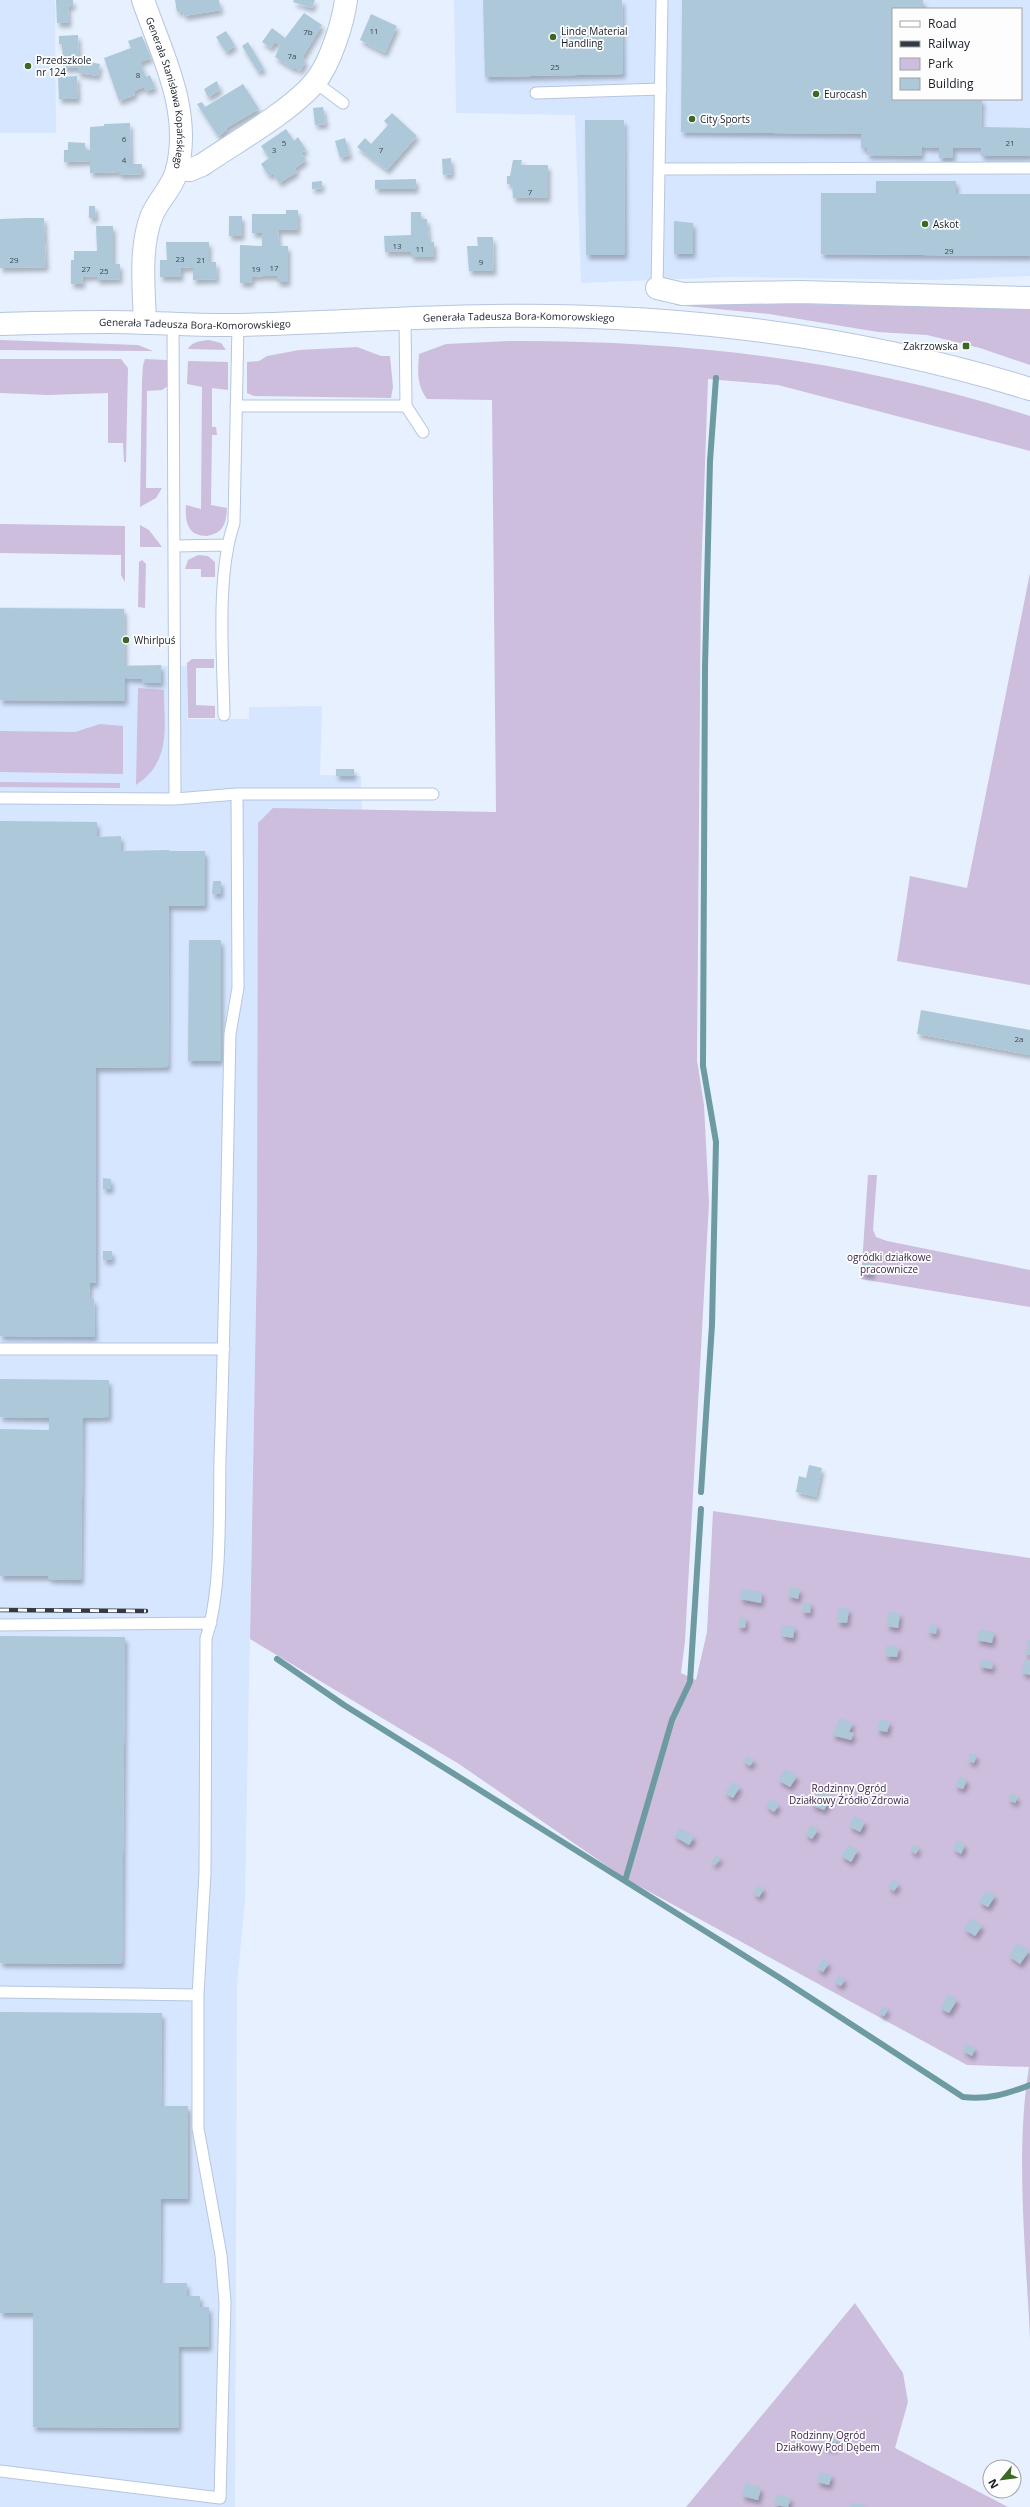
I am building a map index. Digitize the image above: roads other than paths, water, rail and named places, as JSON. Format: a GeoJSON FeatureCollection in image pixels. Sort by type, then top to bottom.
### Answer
{"type":"FeatureCollection","features":[{"type":"Feature","properties":{"kind":"street","name":"Generała Stanisława Kopańskiego"},"geometry":{"type":"LineString","coordinates":[[143,0],[174,83],[179,109],[180,145],[177,170],[152,216],[145,246],[145,323]]}},
{"type":"Feature","properties":{"kind":"street"},"geometry":{"type":"LineString","coordinates":[[177,170],[190,170],[202,165],[290,105],[315,82],[336,40],[346,0]]}},
{"type":"Feature","properties":{"kind":"street"},"geometry":{"type":"LineString","coordinates":[[657,288],[683,294],[799,292],[1030,298]]}},
{"type":"Feature","properties":{"kind":"street","name":"Generała Tadeusza Bora-Komorowskiego"},"geometry":{"type":"LineString","coordinates":[[0,324],[145,323],[238,325],[491,316],[585,317],[746,328],[823,339],[946,364],[1030,389]]}},
{"type":"Feature","properties":{"kind":"lane"},"geometry":{"type":"LineString","coordinates":[[657,288],[662,0]]}},
{"type":"Feature","properties":{"kind":"lane"},"geometry":{"type":"LineString","coordinates":[[315,82],[342,103]]}},
{"type":"Feature","properties":{"kind":"lane"},"geometry":{"type":"LineString","coordinates":[[536,93],[661,89]]}},
{"type":"Feature","properties":{"kind":"lane"},"geometry":{"type":"LineString","coordinates":[[660,169],[1030,168]]}},
{"type":"Feature","properties":{"kind":"lane"},"geometry":{"type":"LineString","coordinates":[[405,319],[406,406],[423,432]]}},
{"type":"Feature","properties":{"kind":"lane"},"geometry":{"type":"LineString","coordinates":[[173,324],[176,546],[175,799]]}},
{"type":"Feature","properties":{"kind":"lane"},"geometry":{"type":"LineString","coordinates":[[224,715],[223,598],[226,545],[234,523],[238,325]]}},
{"type":"Feature","properties":{"kind":"lane"},"geometry":{"type":"LineString","coordinates":[[236,406],[406,406]]}},
{"type":"Feature","properties":{"kind":"lane"},"geometry":{"type":"LineString","coordinates":[[176,546],[226,545]]}},
{"type":"Feature","properties":{"kind":"lane"},"geometry":{"type":"LineString","coordinates":[[0,2471],[220,2498],[225,2302],[221,2255],[198,2128],[198,1995],[205,1873],[206,1638],[211,1623],[217,1564],[224,1349],[230,1034],[238,988],[237,794]]}},
{"type":"Feature","properties":{"kind":"lane"},"geometry":{"type":"LineString","coordinates":[[0,798],[175,799],[237,794],[433,794]]}},
{"type":"Feature","properties":{"kind":"lane"},"geometry":{"type":"LineString","coordinates":[[0,1349],[224,1349]]}},
{"type":"Feature","properties":{"kind":"lane"},"geometry":{"type":"LineString","coordinates":[[0,1625],[211,1623]]}},
{"type":"Feature","properties":{"kind":"lane"},"geometry":{"type":"LineString","coordinates":[[0,1992],[198,1995]]}},
{"type":"Feature","properties":{"kind":"waterway"},"geometry":{"type":"LineString","coordinates":[[701,1492],[712,1325],[716,1142],[703,1066],[705,667],[710,461],[716,378]]}},
{"type":"Feature","properties":{"kind":"waterway"},"geometry":{"type":"LineString","coordinates":[[625,1881],[672,1720],[690,1682],[701,1509]]}},
{"type":"Feature","properties":{"kind":"waterway"},"geometry":{"type":"LineString","coordinates":[[277,1659],[344,1705],[780,1978],[963,2097],[980,2098],[997,2096],[1030,2085]]}},
{"type":"Feature","properties":{"kind":"railway"},"geometry":{"type":"LineString","coordinates":[[0,1610],[146,1611]]}},
{"type":"Feature","properties":{"kind":"place","name":"Linde Material Handling"},"geometry":{"type":"Point","coordinates":[553,37]}},
{"type":"Feature","properties":{"kind":"place","name":"Przedszkole nr 124"},"geometry":{"type":"Point","coordinates":[28,66]}},
{"type":"Feature","properties":{"kind":"place","name":"Eurocash"},"geometry":{"type":"Point","coordinates":[816,94]}},
{"type":"Feature","properties":{"kind":"place","name":"City Sports"},"geometry":{"type":"Point","coordinates":[692,119]}},
{"type":"Feature","properties":{"kind":"place","name":"Askot"},"geometry":{"type":"Point","coordinates":[925,224]}},
{"type":"Feature","properties":{"kind":"place","name":"Zakrzowska"},"geometry":{"type":"Point","coordinates":[966,346]}},
{"type":"Feature","properties":{"kind":"place","name":"Whirlpuś"},"geometry":{"type":"Point","coordinates":[126,640]}},
{"type":"Feature","properties":{"kind":"park label","name":"ogródki działkowe pracownicze"},"geometry":{"type":"Point","coordinates":[889,1262]}},
{"type":"Feature","properties":{"kind":"park label","name":"Rodzinny Ogród Działkowy Źródło Zdrowia"},"geometry":{"type":"Point","coordinates":[849,1794]}},
{"type":"Feature","properties":{"kind":"park label","name":"Rodzinny Ogród Działkowy Pod Dębem"},"geometry":{"type":"Point","coordinates":[828,2440]}}]}
